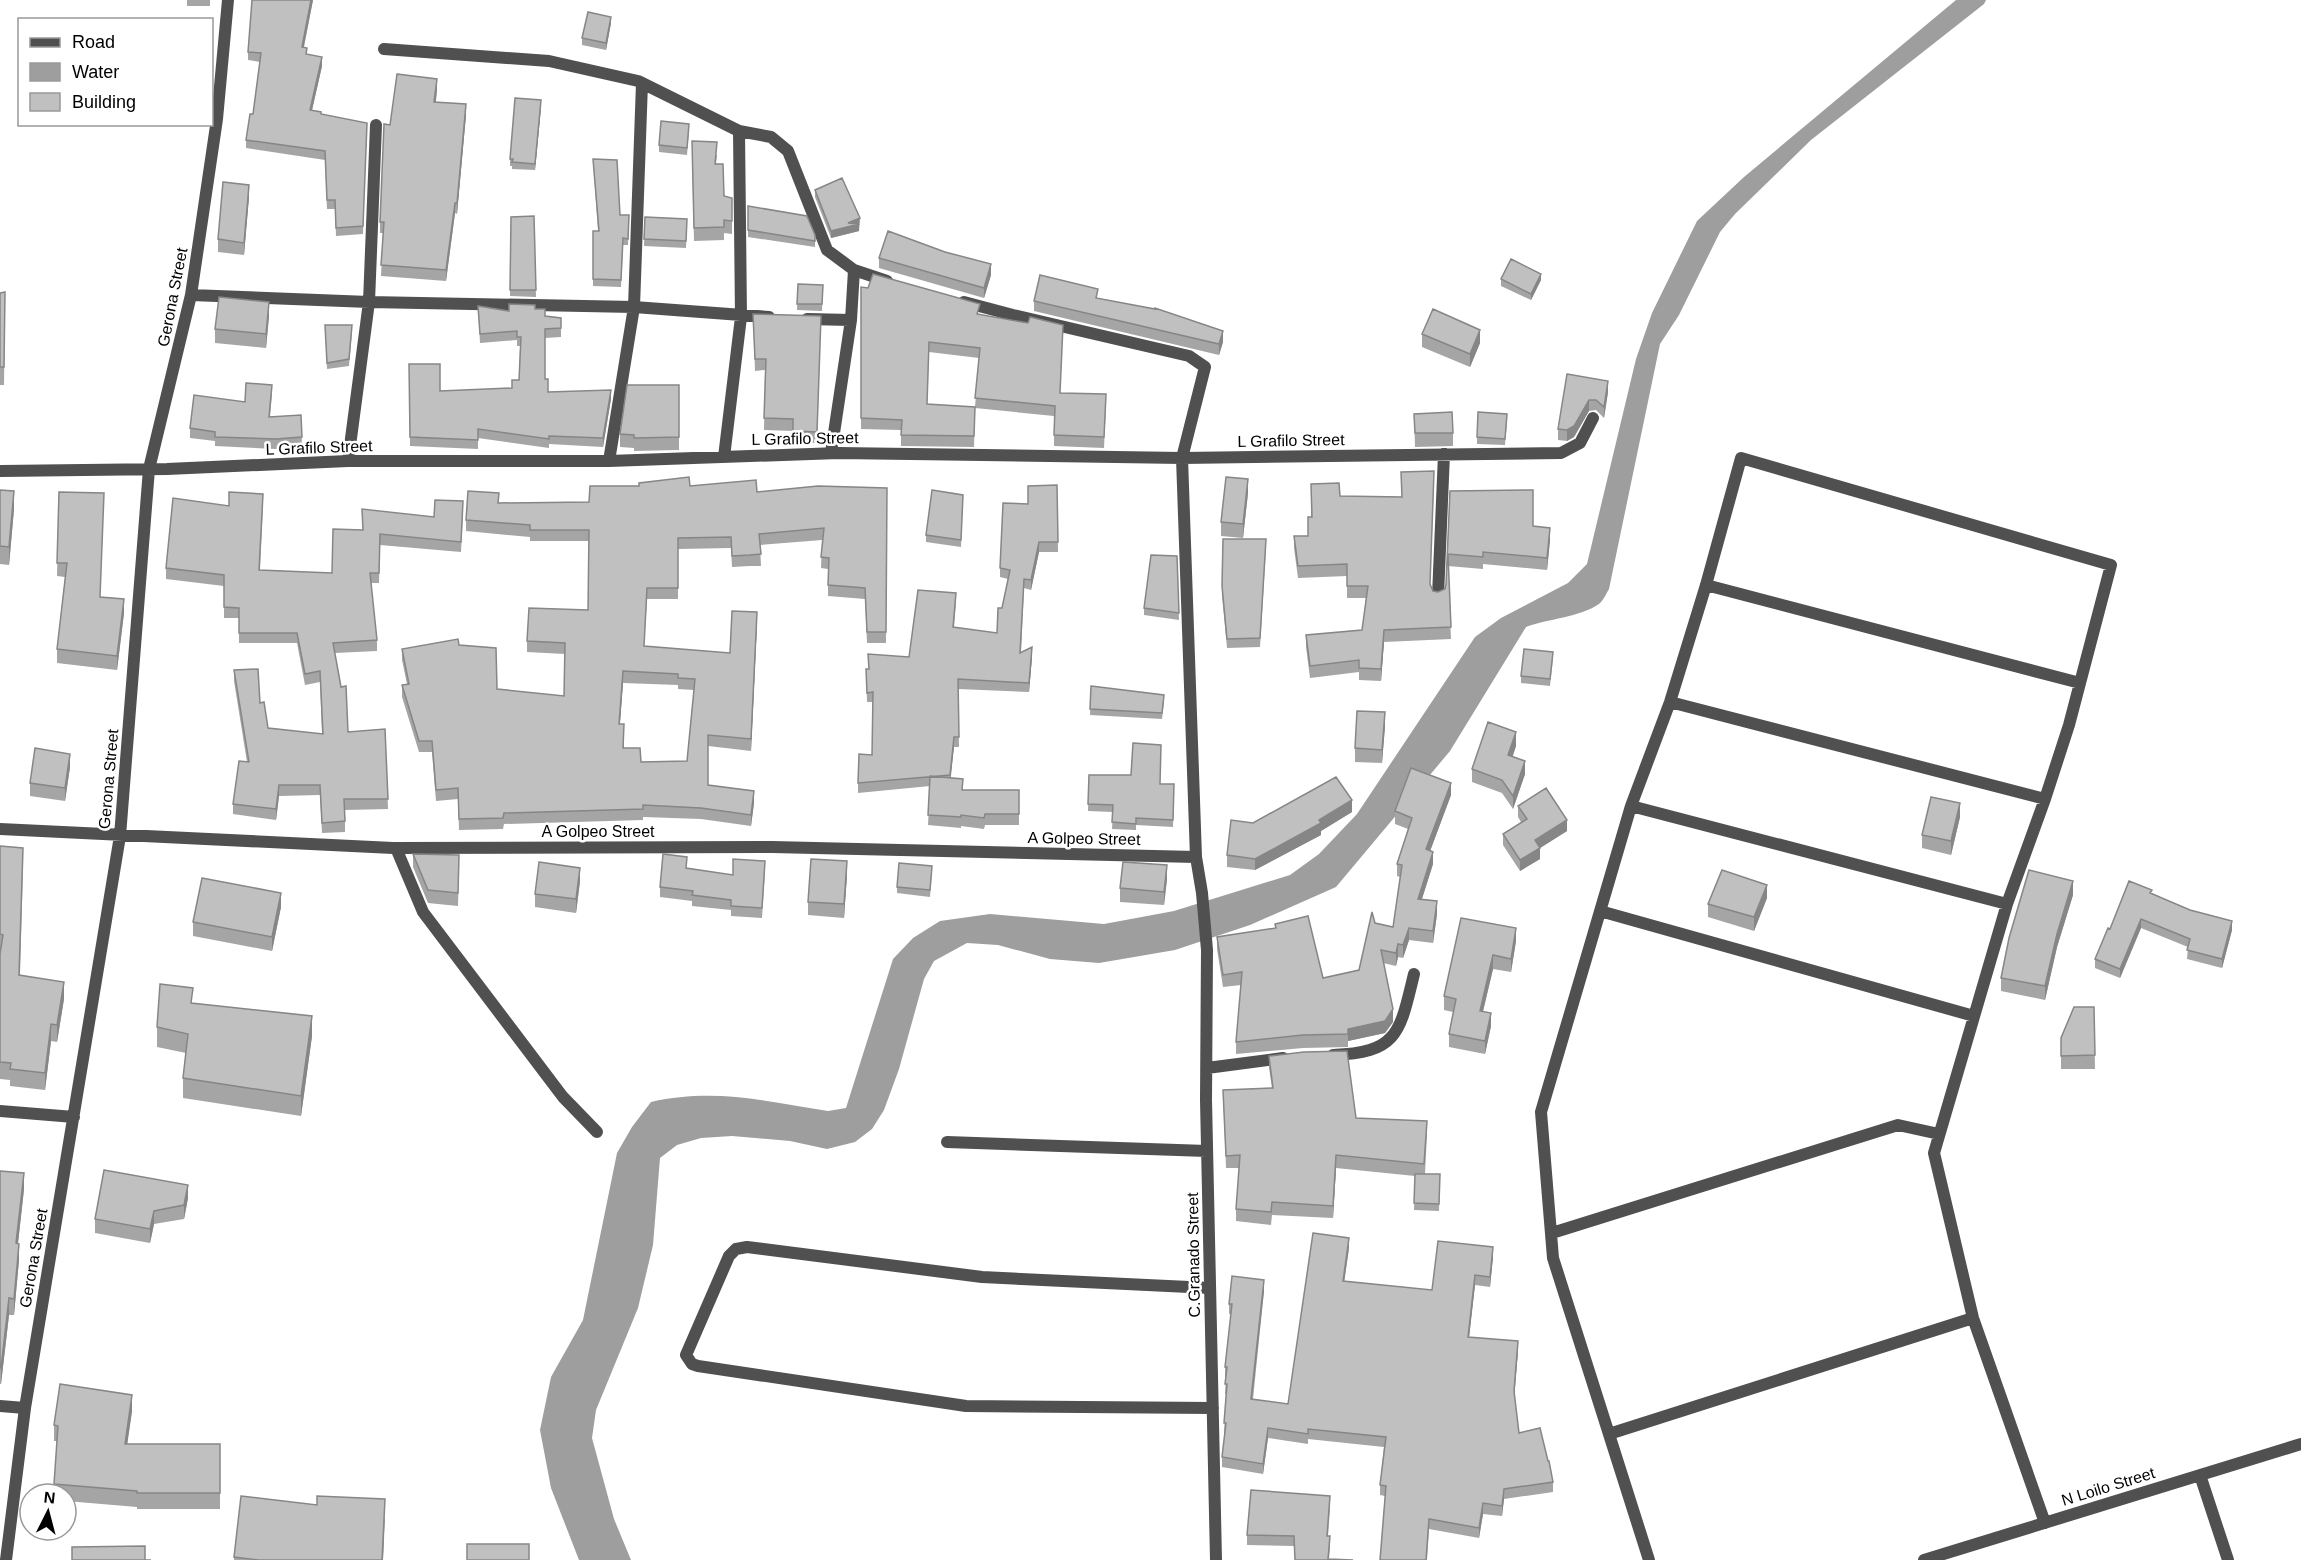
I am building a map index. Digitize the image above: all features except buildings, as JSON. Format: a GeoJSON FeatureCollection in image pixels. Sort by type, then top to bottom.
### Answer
{"type":"FeatureCollection","features":[{"type":"Feature","properties":{"kind":"street","name":"Gerona Street"},"geometry":{"type":"LineString","coordinates":[[6,1560],[25,1408],[120,836],[149,469],[191,295],[217,118],[228,0]]}},
{"type":"Feature","properties":{"kind":"street"},"geometry":{"type":"LineString","coordinates":[[384,49],[549,61],[642,83],[739,131],[771,137],[788,152],[827,250],[854,270],[902,285]]}},
{"type":"Feature","properties":{"kind":"street"},"geometry":{"type":"LineString","coordinates":[[609,461],[634,307],[642,83]]}},
{"type":"Feature","properties":{"kind":"street"},"geometry":{"type":"LineString","coordinates":[[348,461],[369,302],[376,125]]}},
{"type":"Feature","properties":{"kind":"street"},"geometry":{"type":"LineString","coordinates":[[724,457],[741,317],[739,131]]}},
{"type":"Feature","properties":{"kind":"street"},"geometry":{"type":"LineString","coordinates":[[831,453],[851,320],[854,270]]}},
{"type":"Feature","properties":{"kind":"street"},"geometry":{"type":"LineString","coordinates":[[191,295],[369,302],[634,307],[741,317],[851,320]]}},
{"type":"Feature","properties":{"kind":"street","name":"C.Granado Street"},"geometry":{"type":"LineString","coordinates":[[946,297],[1024,318],[1188,356],[1205,367],[1182,458],[1196,857],[1202,892],[1207,950],[1207,1151],[1216,1560]]}},
{"type":"Feature","properties":{"kind":"street","name":"L Grafilo Street"},"geometry":{"type":"LineString","coordinates":[[0,471],[149,469],[348,461],[609,461],[831,453],[1182,458],[1561,453],[1581,442],[1593,418]]}},
{"type":"Feature","properties":{"kind":"street"},"geometry":{"type":"LineString","coordinates":[[1438,596],[1444,454]]}},
{"type":"Feature","properties":{"kind":"street"},"geometry":{"type":"LineString","coordinates":[[1649,1560],[1553,1258],[1541,1112],[1630,806],[1670,702],[1706,585],[1741,458],[2111,565],[2080,683],[2045,799],[2007,904],[1934,1152],[1973,1318],[2045,1523]]}},
{"type":"Feature","properties":{"kind":"street"},"geometry":{"type":"LineString","coordinates":[[1706,585],[2080,683]]}},
{"type":"Feature","properties":{"kind":"street"},"geometry":{"type":"LineString","coordinates":[[1670,702],[2045,799]]}},
{"type":"Feature","properties":{"kind":"street"},"geometry":{"type":"LineString","coordinates":[[1630,806],[2007,904]]}},
{"type":"Feature","properties":{"kind":"street","name":"A Golpeo Street"},"geometry":{"type":"LineString","coordinates":[[0,829],[396,848],[772,847],[1196,857]]}},
{"type":"Feature","properties":{"kind":"street"},"geometry":{"type":"LineString","coordinates":[[396,848],[423,912],[563,1097],[597,1132]]}},
{"type":"Feature","properties":{"kind":"street"},"geometry":{"type":"LineString","coordinates":[[1600,911],[1974,1016]]}},
{"type":"Feature","properties":{"kind":"street"},"geometry":{"type":"LineString","coordinates":[[1315,1056],[1349,1054],[1377,1048],[1389,1042],[1399,1030],[1414,974]]}},
{"type":"Feature","properties":{"kind":"street"},"geometry":{"type":"LineString","coordinates":[[1207,1068],[1293,1057]]}},
{"type":"Feature","properties":{"kind":"street"},"geometry":{"type":"LineString","coordinates":[[0,1111],[74,1117]]}},
{"type":"Feature","properties":{"kind":"street"},"geometry":{"type":"LineString","coordinates":[[1552,1233],[1898,1125],[1939,1134]]}},
{"type":"Feature","properties":{"kind":"street"},"geometry":{"type":"LineString","coordinates":[[947,1142],[1207,1151]]}},
{"type":"Feature","properties":{"kind":"street"},"geometry":{"type":"LineString","coordinates":[[1210,1288],[982,1277],[747,1247],[736,1249],[729,1256],[686,1355],[692,1364],[698,1366],[966,1406],[1213,1408]]}},
{"type":"Feature","properties":{"kind":"street"},"geometry":{"type":"LineString","coordinates":[[1609,1434],[1973,1318]]}},
{"type":"Feature","properties":{"kind":"street"},"geometry":{"type":"LineString","coordinates":[[0,1406],[25,1408]]}},
{"type":"Feature","properties":{"kind":"street","name":"N Loilo Street"},"geometry":{"type":"LineString","coordinates":[[1924,1560],[2301,1444]]}},
{"type":"Feature","properties":{"kind":"street"},"geometry":{"type":"LineString","coordinates":[[2200,1475],[2228,1560]]}},
{"type":"Feature","properties":{"kind":"water"},"geometry":{"type":"Polygon","coordinates":[[[1956,0],[1986,0],[1984,4],[1811,140],[1735,214],[1720,232],[1679,315],[1660,344],[1609,589],[1599,604],[1583,612],[1526,627],[1450,751],[1336,887],[1250,925],[1175,950],[1099,963],[1050,959],[998,945],[967,943],[934,961],[924,979],[899,1069],[884,1110],[872,1129],[855,1142],[827,1149],[790,1141],[732,1136],[701,1138],[677,1145],[660,1158],[653,1245],[638,1308],[596,1410],[592,1438],[614,1519],[631,1560],[579,1560],[551,1488],[540,1430],[551,1377],[583,1320],[617,1153],[632,1127],[651,1102],[674,1098],[718,1096],[761,1100],[828,1111],[846,1108],[893,959],[913,938],[940,921],[990,914],[1104,924],[1174,911],[1290,875],[1319,854],[1357,814],[1475,637],[1501,618],[1568,583],[1587,564],[1636,359],[1652,313],[1697,221],[1744,177],[1956,0]]]}}]}
